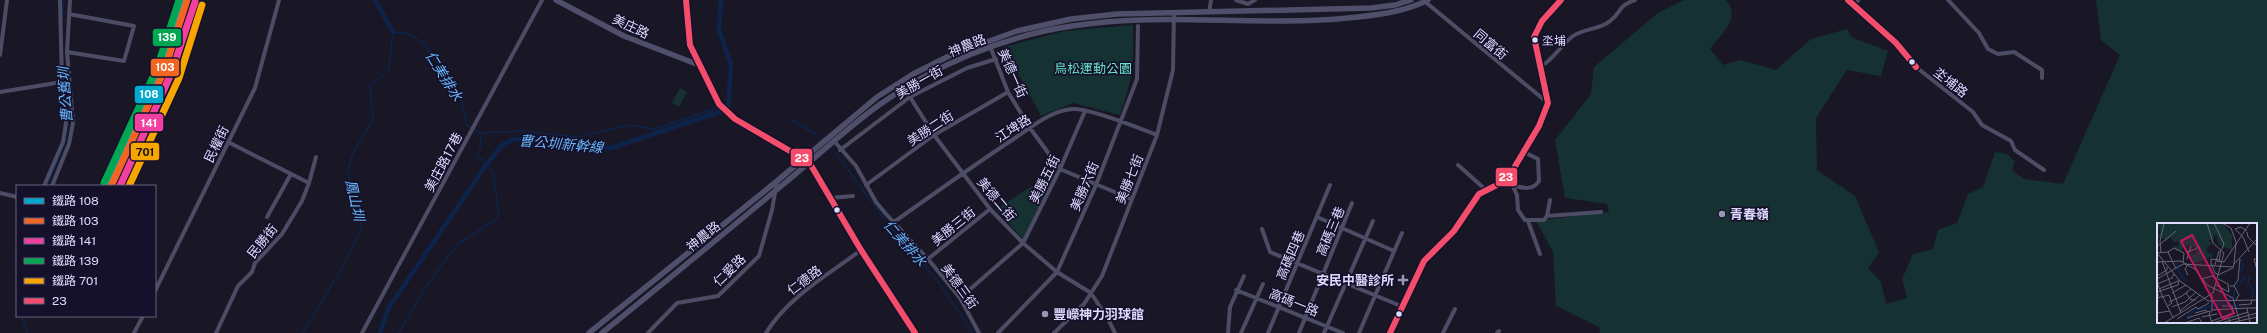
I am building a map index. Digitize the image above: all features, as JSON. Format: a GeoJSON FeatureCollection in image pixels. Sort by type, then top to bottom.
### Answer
{"type":"FeatureCollection","features":[{"type":"Feature","properties":{"kind":"street"},"geometry":{"type":"LineString","coordinates":[[0,55],[7,0]]}},
{"type":"Feature","properties":{"kind":"street"},"geometry":{"type":"LineString","coordinates":[[44,185],[63,142],[66,123],[62,82],[60,0]]}},
{"type":"Feature","properties":{"kind":"street"},"geometry":{"type":"LineString","coordinates":[[52,185],[69,144],[73,123],[67,52],[70,0]]}},
{"type":"Feature","properties":{"kind":"street","name":"民權街"},"geometry":{"type":"LineString","coordinates":[[156,289],[255,88],[279,0]]}},
{"type":"Feature","properties":{"kind":"street","name":"美庄路17巷"},"geometry":{"type":"LineString","coordinates":[[362,333],[542,0]]}},
{"type":"Feature","properties":{"kind":"street","name":"美庄路"},"geometry":{"type":"LineString","coordinates":[[556,0],[624,36],[699,65]]}},
{"type":"Feature","properties":{"kind":"street"},"geometry":{"type":"LineString","coordinates":[[686,0],[690,45],[719,104],[728,114],[809,162],[861,250],[915,333]]}},
{"type":"Feature","properties":{"kind":"street"},"geometry":{"type":"LineString","coordinates":[[1209,12],[1210,0]]}},
{"type":"Feature","properties":{"kind":"street"},"geometry":{"type":"LineString","coordinates":[[1236,0],[1248,4],[1255,0]]}},
{"type":"Feature","properties":{"kind":"street","name":"神農路"},"geometry":{"type":"LineString","coordinates":[[589,333],[883,94],[913,74],[952,55],[989,40],[1046,24],[1071,19],[1117,14],[1371,8],[1395,5],[1411,0]]}},
{"type":"Feature","properties":{"kind":"street","name":"神農路"},"geometry":{"type":"LineString","coordinates":[[602,333],[776,191],[834,141],[880,105],[917,82],[954,62],[991,47],[1046,30],[1117,21],[1302,21],[1378,15],[1397,11],[1425,0]]}},
{"type":"Feature","properties":{"kind":"street","name":"同富街"},"geometry":{"type":"LineString","coordinates":[[1425,0],[1548,103]]}},
{"type":"Feature","properties":{"kind":"street"},"geometry":{"type":"LineString","coordinates":[[1390,333],[1420,267],[1461,222],[1474,200],[1486,190],[1508,176],[1539,126],[1548,103],[1539,68],[1534,37],[1536,31],[1555,5],[1561,0]]}},
{"type":"Feature","properties":{"kind":"street"},"geometry":{"type":"LineString","coordinates":[[1539,68],[1547,63],[1574,36],[1601,28],[1612,20],[1622,4],[1635,0]]}},
{"type":"Feature","properties":{"kind":"street","name":"坔埔路"},"geometry":{"type":"LineString","coordinates":[[1848,0],[1854,8],[1889,36],[1916,67],[1973,112],[1982,125],[2011,141],[2015,150],[2044,170]]}},
{"type":"Feature","properties":{"kind":"street"},"geometry":{"type":"LineString","coordinates":[[1854,8],[1858,0]]}},
{"type":"Feature","properties":{"kind":"street"},"geometry":{"type":"LineString","coordinates":[[1948,0],[1979,33],[1988,49],[1998,54],[2014,52],[2042,70],[2042,78]]}},
{"type":"Feature","properties":{"kind":"street","name":"美勝七街"},"geometry":{"type":"LineString","coordinates":[[1054,333],[1084,304],[1102,276],[1157,135],[1172,70],[1175,20],[1174,12]]}},
{"type":"Feature","properties":{"kind":"street"},"geometry":{"type":"LineString","coordinates":[[67,52],[124,61],[134,26],[69,14]]}},
{"type":"Feature","properties":{"kind":"street","name":"美勝六街"},"geometry":{"type":"LineString","coordinates":[[999,332],[1058,272],[1096,185],[1137,79],[1138,26]]}},
{"type":"Feature","properties":{"kind":"street","name":"美德一街"},"geometry":{"type":"LineString","coordinates":[[989,40],[1008,92],[1030,128],[1060,169],[1132,199]]}},
{"type":"Feature","properties":{"kind":"street","name":"美勝一街"},"geometry":{"type":"LineString","coordinates":[[840,150],[910,96],[967,68],[996,59]]}},
{"type":"Feature","properties":{"kind":"street"},"geometry":{"type":"LineString","coordinates":[[0,92],[62,82]]}},
{"type":"Feature","properties":{"kind":"street","name":"美勝二街"},"geometry":{"type":"LineString","coordinates":[[866,185],[934,135],[1008,92]]}},
{"type":"Feature","properties":{"kind":"street","name":"美德二街"},"geometry":{"type":"LineString","coordinates":[[910,96],[934,135],[990,209],[1023,243],[1058,272],[1091,293]]}},
{"type":"Feature","properties":{"kind":"street","name":"江埤路"},"geometry":{"type":"LineString","coordinates":[[894,222],[1030,128],[1052,115],[1063,111],[1072,109],[1085,111],[1122,121],[1157,135]]}},
{"type":"Feature","properties":{"kind":"street","name":"美勝五街"},"geometry":{"type":"LineString","coordinates":[[960,298],[1023,243],[1060,169],[1085,111]]}},
{"type":"Feature","properties":{"kind":"street","name":"美德三街"},"geometry":{"type":"LineString","coordinates":[[834,141],[840,150],[856,166],[876,202],[928,259],[960,298],[979,333]]}},
{"type":"Feature","properties":{"kind":"street"},"geometry":{"type":"LineString","coordinates":[[228,142],[310,184]]}},
{"type":"Feature","properties":{"kind":"street"},"geometry":{"type":"LineString","coordinates":[[1513,185],[1531,188],[1539,182],[1538,159],[1524,152]]}},
{"type":"Feature","properties":{"kind":"street","name":"民勝街"},"geometry":{"type":"LineString","coordinates":[[216,333],[238,286],[252,272],[255,263],[282,234],[302,201],[310,184],[316,157]]}},
{"type":"Feature","properties":{"kind":"street"},"geometry":{"type":"LineString","coordinates":[[1458,165],[1486,190]]}},
{"type":"Feature","properties":{"kind":"street"},"geometry":{"type":"LineString","coordinates":[[267,217],[291,174]]}},
{"type":"Feature","properties":{"kind":"street"},"geometry":{"type":"LineString","coordinates":[[1508,176],[1517,195],[1518,210],[1521,216],[1528,221],[1540,254]]}},
{"type":"Feature","properties":{"kind":"street","name":"仁愛路"},"geometry":{"type":"LineString","coordinates":[[648,333],[677,304],[718,296],[758,256],[776,191],[777,181]]}},
{"type":"Feature","properties":{"kind":"street","name":"高碼四巷"},"geometry":{"type":"LineString","coordinates":[[1268,333],[1330,185]]}},
{"type":"Feature","properties":{"kind":"street"},"geometry":{"type":"LineString","coordinates":[[0,193],[16,197]]}},
{"type":"Feature","properties":{"kind":"street"},"geometry":{"type":"LineString","coordinates":[[830,198],[853,196]]}},
{"type":"Feature","properties":{"kind":"street"},"geometry":{"type":"LineString","coordinates":[[1528,221],[1544,220],[1547,216],[1550,200]]}},
{"type":"Feature","properties":{"kind":"street","name":"高碼三巷"},"geometry":{"type":"LineString","coordinates":[[1299,333],[1352,203]]}},
{"type":"Feature","properties":{"kind":"street","name":"美勝三街"},"geometry":{"type":"LineString","coordinates":[[928,259],[990,209]]}},
{"type":"Feature","properties":{"kind":"street"},"geometry":{"type":"LineString","coordinates":[[1547,216],[1601,212]]}},
{"type":"Feature","properties":{"kind":"street"},"geometry":{"type":"LineString","coordinates":[[1317,217],[1394,251]]}},
{"type":"Feature","properties":{"kind":"street"},"geometry":{"type":"LineString","coordinates":[[1324,333],[1373,221]]}},
{"type":"Feature","properties":{"kind":"street"},"geometry":{"type":"LineString","coordinates":[[1262,229],[1270,252],[1401,306]]}},
{"type":"Feature","properties":{"kind":"street"},"geometry":{"type":"LineString","coordinates":[[1359,333],[1374,295],[1402,233]]}},
{"type":"Feature","properties":{"kind":"street","name":"仁德路"},"geometry":{"type":"LineString","coordinates":[[766,333],[776,316],[787,305],[861,250]]}},
{"type":"Feature","properties":{"kind":"street"},"geometry":{"type":"LineString","coordinates":[[1228,333],[1230,307],[1236,290],[1244,276]]}},
{"type":"Feature","properties":{"kind":"street"},"geometry":{"type":"LineString","coordinates":[[1241,333],[1263,284]]}},
{"type":"Feature","properties":{"kind":"street","name":"高碼一路"},"geometry":{"type":"LineString","coordinates":[[1236,290],[1343,333]]}},
{"type":"Feature","properties":{"kind":"street"},"geometry":{"type":"LineString","coordinates":[[1091,293],[1108,319],[1115,333]]}},
{"type":"Feature","properties":{"kind":"street"},"geometry":{"type":"LineString","coordinates":[[1443,333],[1455,309]]}},
{"type":"Feature","properties":{"kind":"street"},"geometry":{"type":"LineString","coordinates":[[134,333],[142,317]]}},
{"type":"Feature","properties":{"kind":"green space"},"geometry":{"type":"Polygon","coordinates":[[[1684,0],[1726,0],[1732,13],[1731,20],[1724,32],[1710,49],[1723,65],[1740,60],[1776,70],[1811,39],[1847,29],[1851,37],[1888,51],[1881,76],[1847,70],[1816,118],[1817,170],[1855,196],[1879,252],[1868,268],[1881,282],[1886,304],[1907,298],[1902,279],[1913,254],[1933,249],[1938,230],[1957,223],[1968,194],[1983,187],[1995,152],[2007,154],[2015,162],[2012,170],[2024,179],[2063,184],[2120,55],[2101,40],[2096,0],[2267,0],[2267,333],[1600,333],[1599,327],[1556,306],[1553,252],[1536,221],[1609,212],[1607,204],[1565,198],[1555,140],[1591,94],[1594,67],[1658,13],[1684,0]]]}},
{"type":"Feature","properties":{"kind":"green space","name":"鳥松運動公園"},"geometry":{"type":"Polygon","coordinates":[[[1133,25],[1132,71],[1128,91],[1120,115],[1073,103],[1041,116],[1004,47],[1064,31],[1133,25]]]}},
{"type":"Feature","properties":{"kind":"green space"},"geometry":{"type":"Polygon","coordinates":[[[680,88],[687,92],[679,107],[672,103],[680,88]]]}},
{"type":"Feature","properties":{"kind":"green space"},"geometry":{"type":"Polygon","coordinates":[[[1056,171],[1023,239],[996,209],[1056,171]]]}},
{"type":"Feature","properties":{"kind":"waterway","name":"曹公舊圳"},"geometry":{"type":"LineString","coordinates":[[62,21],[64,0]]}},
{"type":"Feature","properties":{"kind":"waterway","name":"鳳山圳"},"geometry":{"type":"LineString","coordinates":[[375,0],[393,32]]}},
{"type":"Feature","properties":{"kind":"waterway","name":"曹公圳新幹線"},"geometry":{"type":"LineString","coordinates":[[380,333],[388,309],[486,165],[502,145],[514,139],[611,148],[728,109],[731,65],[719,30],[721,0]]}},
{"type":"Feature","properties":{"kind":"waterway","name":"仁美排水"},"geometry":{"type":"LineString","coordinates":[[303,333],[346,261],[362,226],[351,192],[348,169],[353,153],[373,120],[370,87],[389,70],[393,32],[405,33],[423,42],[461,96],[467,125],[480,133],[522,131],[577,137],[629,125],[654,129],[717,108]]}},
{"type":"Feature","properties":{"kind":"waterway","name":"曹公舊圳"},"geometry":{"type":"LineString","coordinates":[[47,185],[65,144],[68,123],[64,74]]}},
{"type":"Feature","properties":{"kind":"waterway","name":"仁美排水"},"geometry":{"type":"LineString","coordinates":[[790,119],[817,135]]}},
{"type":"Feature","properties":{"kind":"waterway"},"geometry":{"type":"LineString","coordinates":[[399,333],[427,285],[458,244],[498,218],[493,174],[477,154],[481,145],[480,133]]}},
{"type":"Feature","properties":{"kind":"waterway","name":"仁美排水"},"geometry":{"type":"LineString","coordinates":[[836,154],[889,225],[936,279],[973,333]]}},
{"type":"Feature","properties":{"kind":"waterway","name":"曹公舊圳"},"geometry":{"type":"LineString","coordinates":[[16,253],[16,265]]}},
{"type":"Feature","properties":{"kind":"waterway","name":"曹公舊圳"},"geometry":{"type":"LineString","coordinates":[[22,317],[27,333]]}},
{"type":"Feature","properties":{"kind":"rail line","name":"139"},"geometry":{"type":"LineString","coordinates":[[104,183],[157,68],[179,0]]}},
{"type":"Feature","properties":{"kind":"rail line","name":"108"},"geometry":{"type":"LineString","coordinates":[[107,185],[149,95],[184,0]]}},
{"type":"Feature","properties":{"kind":"rail line","name":"103"},"geometry":{"type":"LineString","coordinates":[[111,185],[164,71],[187,0]]}},
{"type":"Feature","properties":{"kind":"rail line","name":"141"},"geometry":{"type":"LineString","coordinates":[[120,185],[171,74],[195,2]]}},
{"type":"Feature","properties":{"kind":"rail line","name":"701"},"geometry":{"type":"LineString","coordinates":[[129,185],[179,78],[202,5]]}},
{"type":"Feature","properties":{"kind":"transit line","name":"23"},"geometry":{"type":"LineString","coordinates":[[686,0],[690,45],[719,104],[735,119],[809,162],[861,250],[915,333]]}},
{"type":"Feature","properties":{"kind":"transit line","name":"23"},"geometry":{"type":"LineString","coordinates":[[1390,333],[1424,261],[1454,231],[1479,194],[1497,185],[1511,173],[1539,126],[1548,103],[1534,37],[1542,21],[1561,0]]}},
{"type":"Feature","properties":{"kind":"transit line","name":"23"},"geometry":{"type":"LineString","coordinates":[[1848,0],[1896,43],[1916,67]]}},
{"type":"Feature","properties":{"kind":"place","name":"坔埔"},"geometry":{"type":"Point","coordinates":[1535,40]}},
{"type":"Feature","properties":{"kind":"place","name":"青春嶺"},"geometry":{"type":"Point","coordinates":[1722,214]}},
{"type":"Feature","properties":{"kind":"place","name":"安民中醫診所"},"geometry":{"type":"Point","coordinates":[1403,280]}},
{"type":"Feature","properties":{"kind":"place","name":"豐嶸神力羽球館"},"geometry":{"type":"Point","coordinates":[1045,314]}}]}
